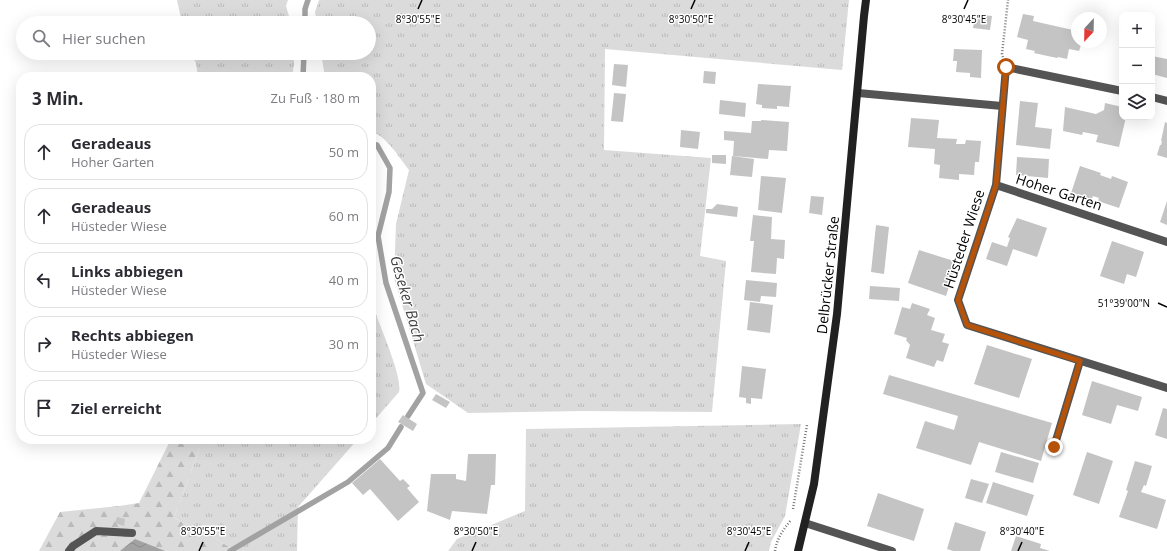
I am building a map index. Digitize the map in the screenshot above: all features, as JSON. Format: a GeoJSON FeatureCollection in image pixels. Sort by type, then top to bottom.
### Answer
{"type":"FeatureCollection","features":[{"type":"Feature","properties":{"kind":"main road","name":"Delbrücker Straße"},"geometry":{"type":"LineString","coordinates":[[798,551],[814,484],[837,314],[866,0]]}},
{"type":"Feature","properties":{"kind":"street"},"geometry":{"type":"LineString","coordinates":[[1006,67],[1119,90]]}},
{"type":"Feature","properties":{"kind":"street","name":"Hoher Garten"},"geometry":{"type":"LineString","coordinates":[[1006,67],[996,185],[1167,242]]}},
{"type":"Feature","properties":{"kind":"street"},"geometry":{"type":"LineString","coordinates":[[858,93],[1002,106]]}},
{"type":"Feature","properties":{"kind":"street"},"geometry":{"type":"LineString","coordinates":[[1155,99],[1167,101]]}},
{"type":"Feature","properties":{"kind":"street","name":"Hüsteder Wiese"},"geometry":{"type":"LineString","coordinates":[[996,185],[958,300],[967,325],[1167,388]]}},
{"type":"Feature","properties":{"kind":"street"},"geometry":{"type":"LineString","coordinates":[[1054,447],[1080,361]]}},
{"type":"Feature","properties":{"kind":"street"},"geometry":{"type":"LineString","coordinates":[[805,523],[892,551]]}},
{"type":"Feature","properties":{"kind":"street"},"geometry":{"type":"LineString","coordinates":[[69,551],[73,546],[96,531],[132,533]]}},
{"type":"Feature","properties":{"kind":"path"},"geometry":{"type":"LineString","coordinates":[[1006,67],[1002,54],[1008,0]]}},
{"type":"Feature","properties":{"kind":"path"},"geometry":{"type":"LineString","coordinates":[[793,512],[808,422]]}},
{"type":"Feature","properties":{"kind":"path"},"geometry":{"type":"LineString","coordinates":[[775,551],[779,537],[791,520]]}},
{"type":"Feature","properties":{"kind":"green space"},"geometry":{"type":"Polygon","coordinates":[[[177,0],[288,0],[286,6],[289,16],[180,16],[177,0]]]}},
{"type":"Feature","properties":{"kind":"green space"},"geometry":{"type":"Polygon","coordinates":[[[319,0],[849,0],[842,70],[605,49],[604,150],[711,158],[700,256],[726,261],[712,412],[583,411],[468,413],[426,384],[394,278],[396,224],[409,170],[388,143],[376,134],[376,72],[324,72],[322,60],[376,60],[376,16],[316,16],[315,12],[319,0]]]}},
{"type":"Feature","properties":{"kind":"green space"},"geometry":{"type":"Polygon","coordinates":[[[194,60],[294,60],[293,72],[197,72],[194,60]]]}},
{"type":"Feature","properties":{"kind":"green space"},"geometry":{"type":"Polygon","coordinates":[[[376,313],[397,373],[399,392],[376,418],[376,313]]]}},
{"type":"Feature","properties":{"kind":"green space"},"geometry":{"type":"Polygon","coordinates":[[[801,424],[785,516],[771,542],[769,551],[448,551],[457,539],[525,511],[526,429],[801,424]]]}},
{"type":"Feature","properties":{"kind":"green space"},"geometry":{"type":"Polygon","coordinates":[[[168,444],[201,444],[174,518],[212,536],[235,551],[39,551],[60,512],[139,503],[168,444]]]}},
{"type":"Feature","properties":{"kind":"green space"},"geometry":{"type":"Polygon","coordinates":[[[201,444],[354,444],[298,507],[297,551],[235,551],[212,536],[174,518],[201,444]]]}},
{"type":"Feature","properties":{"kind":"water"},"geometry":{"type":"Polygon","coordinates":[[[135,539],[165,551],[120,551],[135,539]]]}},
{"type":"Feature","properties":{"kind":"building"},"geometry":{"type":"Polygon","coordinates":[[[975,14],[992,16],[990,30],[973,28],[975,14]]]}},
{"type":"Feature","properties":{"kind":"building"},"geometry":{"type":"Polygon","coordinates":[[[1023,14],[1034,16],[1033,21],[1071,30],[1071,48],[1080,48],[1079,51],[1069,49],[1067,59],[1057,58],[1034,53],[1035,51],[1026,49],[1028,40],[1017,37],[1023,14]]]}},
{"type":"Feature","properties":{"kind":"building"},"geometry":{"type":"Polygon","coordinates":[[[954,49],[982,50],[981,78],[970,77],[970,73],[956,72],[957,61],[953,61],[954,49]]]}},
{"type":"Feature","properties":{"kind":"building"},"geometry":{"type":"Polygon","coordinates":[[[1155,57],[1167,59],[1167,78],[1155,75],[1155,57]]]}},
{"type":"Feature","properties":{"kind":"building"},"geometry":{"type":"Polygon","coordinates":[[[614,64],[628,65],[626,87],[612,85],[614,64]]]}},
{"type":"Feature","properties":{"kind":"building"},"geometry":{"type":"Polygon","coordinates":[[[704,71],[716,72],[715,84],[703,83],[704,71]]]}},
{"type":"Feature","properties":{"kind":"building"},"geometry":{"type":"Polygon","coordinates":[[[758,84],[791,86],[789,107],[777,106],[777,109],[762,108],[762,105],[756,104],[758,84]]]}},
{"type":"Feature","properties":{"kind":"building"},"geometry":{"type":"Polygon","coordinates":[[[614,93],[626,94],[623,122],[611,121],[614,93]]]}},
{"type":"Feature","properties":{"kind":"building"},"geometry":{"type":"Polygon","coordinates":[[[720,100],[746,103],[745,117],[719,114],[720,100]]]}},
{"type":"Feature","properties":{"kind":"building"},"geometry":{"type":"Polygon","coordinates":[[[1020,101],[1038,103],[1035,127],[1052,129],[1050,149],[1016,145],[1020,101]]]}},
{"type":"Feature","properties":{"kind":"building"},"geometry":{"type":"Polygon","coordinates":[[[1105,103],[1119,106],[1119,120],[1125,120],[1119,147],[1096,142],[1098,135],[1083,132],[1082,135],[1063,131],[1065,107],[1096,114],[1104,110],[1105,103]]]}},
{"type":"Feature","properties":{"kind":"building"},"geometry":{"type":"Polygon","coordinates":[[[911,118],[939,120],[937,138],[957,139],[956,144],[965,144],[966,140],[981,141],[979,162],[975,162],[974,175],[959,174],[959,180],[939,178],[940,165],[934,164],[935,149],[908,147],[911,118]]]}},
{"type":"Feature","properties":{"kind":"building"},"geometry":{"type":"Polygon","coordinates":[[[761,120],[789,122],[787,151],[769,150],[768,159],[733,156],[734,141],[724,140],[724,131],[751,133],[752,121],[761,120]]]}},
{"type":"Feature","properties":{"kind":"building"},"geometry":{"type":"Polygon","coordinates":[[[1165,122],[1167,123],[1167,158],[1157,155],[1162,141],[1165,122]]]}},
{"type":"Feature","properties":{"kind":"building"},"geometry":{"type":"Polygon","coordinates":[[[681,130],[700,132],[698,149],[680,147],[681,130]]]}},
{"type":"Feature","properties":{"kind":"building"},"geometry":{"type":"Polygon","coordinates":[[[712,155],[726,155],[726,164],[712,163],[712,155]]]}},
{"type":"Feature","properties":{"kind":"building"},"geometry":{"type":"Polygon","coordinates":[[[732,156],[754,159],[752,177],[730,175],[732,156]]]}},
{"type":"Feature","properties":{"kind":"building"},"geometry":{"type":"Polygon","coordinates":[[[1017,157],[1049,159],[1048,178],[1016,175],[1017,157]]]}},
{"type":"Feature","properties":{"kind":"building"},"geometry":{"type":"Polygon","coordinates":[[[1080,166],[1101,173],[1100,175],[1111,179],[1112,176],[1128,182],[1119,208],[1098,201],[1099,198],[1093,196],[1092,199],[1071,193],[1080,166]]]}},
{"type":"Feature","properties":{"kind":"building"},"geometry":{"type":"Polygon","coordinates":[[[761,176],[786,178],[782,213],[758,210],[761,176]]]}},
{"type":"Feature","properties":{"kind":"building"},"geometry":{"type":"Polygon","coordinates":[[[811,196],[824,197],[822,215],[809,213],[811,196]]]}},
{"type":"Feature","properties":{"kind":"building"},"geometry":{"type":"Polygon","coordinates":[[[1167,201],[1167,225],[1160,222],[1167,201]]]}},
{"type":"Feature","properties":{"kind":"building"},"geometry":{"type":"Polygon","coordinates":[[[717,204],[738,207],[737,217],[706,213],[706,209],[712,209],[717,204]]]}},
{"type":"Feature","properties":{"kind":"building"},"geometry":{"type":"Polygon","coordinates":[[[753,215],[772,217],[771,239],[785,240],[784,259],[777,258],[776,274],[751,272],[754,241],[750,241],[753,215]]]}},
{"type":"Feature","properties":{"kind":"building"},"geometry":{"type":"Polygon","coordinates":[[[1017,218],[1047,228],[1037,257],[1013,249],[1007,266],[986,259],[992,242],[1007,247],[1010,238],[1008,237],[1017,218]]]}},
{"type":"Feature","properties":{"kind":"building"},"geometry":{"type":"Polygon","coordinates":[[[876,225],[889,227],[884,274],[871,272],[876,225]]]}},
{"type":"Feature","properties":{"kind":"building"},"geometry":{"type":"Polygon","coordinates":[[[1112,241],[1144,252],[1136,277],[1127,274],[1124,284],[1100,276],[1112,241]]]}},
{"type":"Feature","properties":{"kind":"building"},"geometry":{"type":"Polygon","coordinates":[[[919,250],[957,262],[946,296],[908,283],[919,250]]]}},
{"type":"Feature","properties":{"kind":"building"},"geometry":{"type":"Polygon","coordinates":[[[746,280],[777,283],[776,297],[761,296],[760,302],[744,300],[746,280]]]}},
{"type":"Feature","properties":{"kind":"building"},"geometry":{"type":"Polygon","coordinates":[[[870,286],[900,288],[899,301],[869,299],[870,286]]]}},
{"type":"Feature","properties":{"kind":"building"},"geometry":{"type":"Polygon","coordinates":[[[750,302],[773,305],[770,333],[747,330],[750,302]]]}},
{"type":"Feature","properties":{"kind":"building"},"geometry":{"type":"Polygon","coordinates":[[[912,303],[930,309],[927,315],[935,318],[931,330],[945,334],[942,342],[949,344],[943,362],[937,360],[934,367],[906,358],[910,345],[906,340],[907,338],[894,334],[902,307],[910,309],[912,303]]]}},
{"type":"Feature","properties":{"kind":"building"},"geometry":{"type":"Polygon","coordinates":[[[987,345],[1032,359],[1019,398],[974,384],[987,345]]]}},
{"type":"Feature","properties":{"kind":"building"},"geometry":{"type":"Polygon","coordinates":[[[742,366],[766,369],[762,399],[751,398],[751,404],[746,403],[746,398],[739,397],[742,366]]]}},
{"type":"Feature","properties":{"kind":"building"},"geometry":{"type":"Polygon","coordinates":[[[889,375],[1052,423],[1041,461],[979,442],[971,465],[916,448],[925,421],[954,430],[958,416],[883,394],[889,375]]]}},
{"type":"Feature","properties":{"kind":"building"},"geometry":{"type":"Polygon","coordinates":[[[1092,381],[1142,397],[1138,411],[1117,405],[1111,424],[1082,415],[1092,381]]]}},
{"type":"Feature","properties":{"kind":"building"},"geometry":{"type":"Polygon","coordinates":[[[436,394],[450,402],[446,408],[432,400],[436,394]]]}},
{"type":"Feature","properties":{"kind":"building"},"geometry":{"type":"Polygon","coordinates":[[[1163,408],[1167,409],[1167,439],[1155,435],[1163,408]]]}},
{"type":"Feature","properties":{"kind":"building"},"geometry":{"type":"Polygon","coordinates":[[[403,415],[417,424],[413,431],[398,422],[403,415]]]}},
{"type":"Feature","properties":{"kind":"building"},"geometry":{"type":"Polygon","coordinates":[[[1001,452],[1039,463],[1033,483],[995,472],[1001,452]]]}},
{"type":"Feature","properties":{"kind":"building"},"geometry":{"type":"Polygon","coordinates":[[[1087,452],[1113,461],[1099,504],[1073,495],[1087,452]]]}},
{"type":"Feature","properties":{"kind":"building"},"geometry":{"type":"Polygon","coordinates":[[[468,454],[496,454],[495,485],[491,485],[487,514],[452,511],[450,520],[427,511],[431,474],[456,474],[456,479],[466,481],[468,454]]]}},
{"type":"Feature","properties":{"kind":"building"},"geometry":{"type":"Polygon","coordinates":[[[380,459],[400,481],[403,479],[410,486],[407,488],[419,502],[398,521],[370,489],[363,495],[352,483],[380,459]]]}},
{"type":"Feature","properties":{"kind":"building"},"geometry":{"type":"Polygon","coordinates":[[[1135,461],[1152,466],[1146,486],[1144,485],[1141,492],[1166,500],[1157,529],[1119,517],[1128,491],[1126,490],[1135,461]]]}},
{"type":"Feature","properties":{"kind":"building"},"geometry":{"type":"Polygon","coordinates":[[[971,479],[989,484],[982,503],[965,498],[971,479]]]}},
{"type":"Feature","properties":{"kind":"building"},"geometry":{"type":"Polygon","coordinates":[[[993,482],[1034,495],[1027,516],[986,503],[993,482]]]}},
{"type":"Feature","properties":{"kind":"building"},"geometry":{"type":"Polygon","coordinates":[[[878,493],[924,509],[914,541],[867,526],[878,493]]]}},
{"type":"Feature","properties":{"kind":"building"},"geometry":{"type":"Polygon","coordinates":[[[117,517],[125,519],[124,526],[115,523],[117,517]]]}},
{"type":"Feature","properties":{"kind":"building"},"geometry":{"type":"Polygon","coordinates":[[[955,522],[986,532],[980,551],[953,551],[947,549],[955,522]]]}},
{"type":"Feature","properties":{"kind":"building"},"geometry":{"type":"Polygon","coordinates":[[[1016,536],[1041,544],[1040,548],[1050,551],[1011,551],[1016,536]]]}},
{"type":"Feature","properties":{"kind":"waterway","name":"Geseker Bach"},"geometry":{"type":"LineString","coordinates":[[305,16],[305,9],[308,0]]}},
{"type":"Feature","properties":{"kind":"waterway","name":"Geseker Bach"},"geometry":{"type":"LineString","coordinates":[[303,72],[304,60]]}},
{"type":"Feature","properties":{"kind":"waterway","name":"Geseker Bach"},"geometry":{"type":"LineString","coordinates":[[376,145],[390,168],[389,192],[378,236],[386,283],[423,393],[408,416]]}},
{"type":"Feature","properties":{"kind":"waterway","name":"Geseker Bach"},"geometry":{"type":"LineString","coordinates":[[230,551],[348,482],[388,448],[401,427]]}},
{"type":"Feature","properties":{"kind":"route"},"geometry":{"type":"LineString","coordinates":[[1006,67],[996,185],[958,300],[967,325],[1080,361],[1054,447]]}}]}
